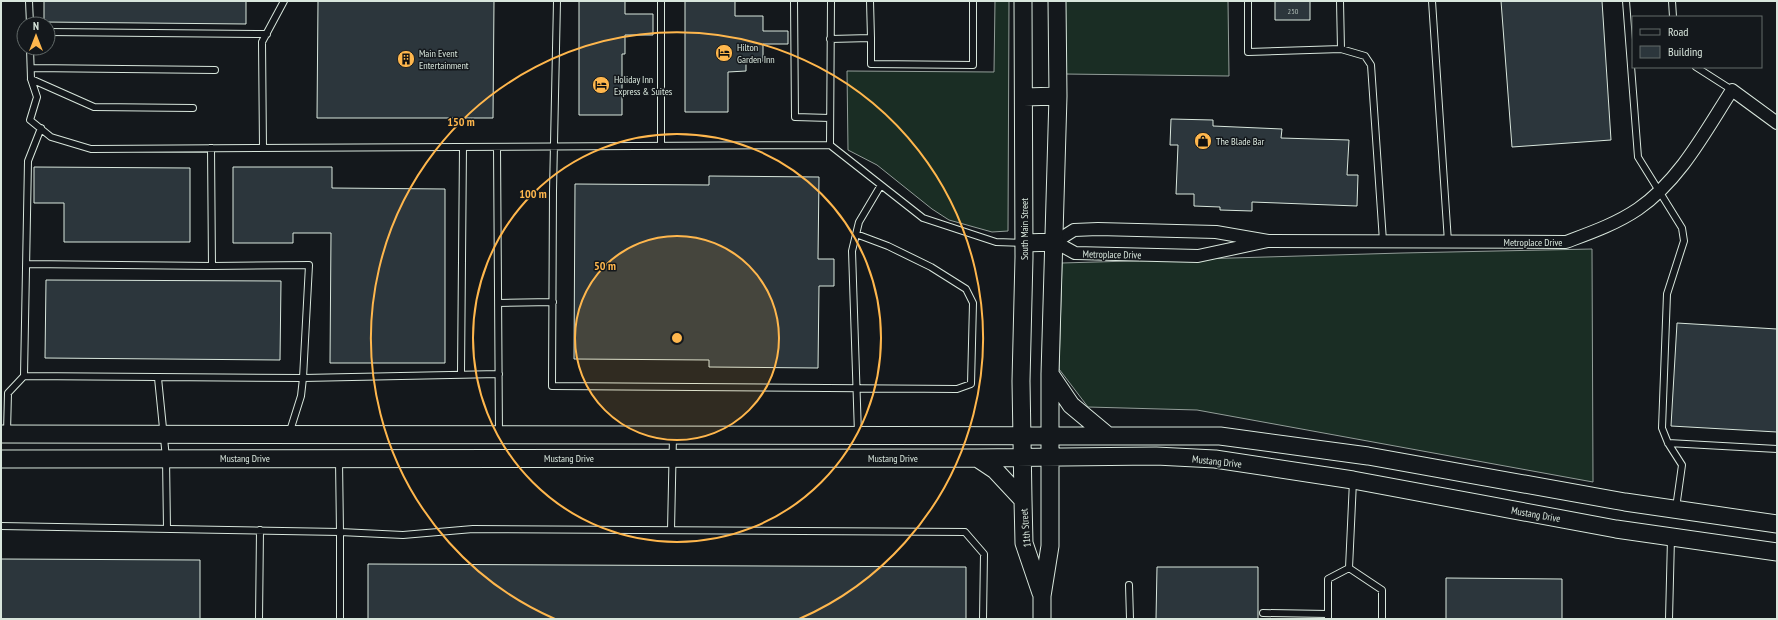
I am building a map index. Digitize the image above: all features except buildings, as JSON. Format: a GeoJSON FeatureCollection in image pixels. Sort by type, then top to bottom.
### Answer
{"type":"FeatureCollection","features":[{"type":"Feature","properties":{"kind":"main road","name":"South Main Street"},"geometry":{"type":"LineString","coordinates":[[1022,458],[1024,1]]}},
{"type":"Feature","properties":{"kind":"main road"},"geometry":{"type":"LineString","coordinates":[[1050,457],[1050,374],[1055,242],[1058,96],[1057,1]]}},
{"type":"Feature","properties":{"kind":"main road"},"geometry":{"type":"LineString","coordinates":[[1024,97],[1058,96]]}},
{"type":"Feature","properties":{"kind":"main road"},"geometry":{"type":"LineString","coordinates":[[1024,243],[1055,242]]}},
{"type":"Feature","properties":{"kind":"main road"},"geometry":{"type":"LineString","coordinates":[[1050,374],[1071,405],[1107,435]]}},
{"type":"Feature","properties":{"kind":"main road"},"geometry":{"type":"LineString","coordinates":[[4,434],[1050,434],[1220,436],[1368,456],[1625,502],[1777,524]]}},
{"type":"Feature","properties":{"kind":"main road"},"geometry":{"type":"LineString","coordinates":[[499,434],[500,458]]}},
{"type":"Feature","properties":{"kind":"main road","name":"Mustang Drive"},"geometry":{"type":"LineString","coordinates":[[1,459],[1022,458],[1156,456],[1214,459],[1353,480],[1616,529],[1777,552]]}},
{"type":"Feature","properties":{"kind":"main road","name":"11th Street"},"geometry":{"type":"LineString","coordinates":[[1042,619],[1042,596],[1050,546],[1050,457]]}},
{"type":"Feature","properties":{"kind":"main road"},"geometry":{"type":"LineString","coordinates":[[977,458],[996,470],[1023,500]]}},
{"type":"Feature","properties":{"kind":"main road","name":"11th Street"},"geometry":{"type":"LineString","coordinates":[[1022,458],[1024,543],[1042,596]]}},
{"type":"Feature","properties":{"kind":"main road"},"geometry":{"type":"LineString","coordinates":[[1671,536],[1676,510]]}},
{"type":"Feature","properties":{"kind":"street","name":"Metroplace Drive"},"geometry":{"type":"LineString","coordinates":[[1268,241],[1198,256],[1075,254],[1055,242],[1074,230],[1098,229],[1216,232],[1268,241],[1566,242],[1608,226],[1637,209],[1660,192],[1687,160],[1732,90]]}},
{"type":"Feature","properties":{"kind":"street"},"geometry":{"type":"LineString","coordinates":[[1732,90],[1777,123]]}},
{"type":"Feature","properties":{"kind":"lane"},"geometry":{"type":"LineString","coordinates":[[29,1],[30,16]]}},
{"type":"Feature","properties":{"kind":"lane"},"geometry":{"type":"LineString","coordinates":[[263,148],[262,42],[284,1]]}},
{"type":"Feature","properties":{"kind":"lane"},"geometry":{"type":"LineString","coordinates":[[557,1],[552,386],[957,389],[971,384],[973,304],[966,289],[931,267],[888,246],[856,234]]}},
{"type":"Feature","properties":{"kind":"lane"},"geometry":{"type":"LineString","coordinates":[[661,1],[661,146]]}},
{"type":"Feature","properties":{"kind":"lane"},"geometry":{"type":"LineString","coordinates":[[794,1],[795,117],[830,118]]}},
{"type":"Feature","properties":{"kind":"lane"},"geometry":{"type":"LineString","coordinates":[[830,145],[831,1]]}},
{"type":"Feature","properties":{"kind":"lane"},"geometry":{"type":"LineString","coordinates":[[870,1],[872,38],[871,64],[973,65],[972,1]]}},
{"type":"Feature","properties":{"kind":"lane"},"geometry":{"type":"LineString","coordinates":[[1248,1],[1248,52],[1341,50],[1365,56],[1371,65],[1383,241]]}},
{"type":"Feature","properties":{"kind":"lane"},"geometry":{"type":"LineString","coordinates":[[1340,1],[1341,50]]}},
{"type":"Feature","properties":{"kind":"lane"},"geometry":{"type":"LineString","coordinates":[[1432,1],[1448,242]]}},
{"type":"Feature","properties":{"kind":"lane"},"geometry":{"type":"LineString","coordinates":[[1626,1],[1638,157],[1682,228],[1684,241],[1666,294],[1662,428],[1668,443],[1682,465],[1676,510]]}},
{"type":"Feature","properties":{"kind":"lane"},"geometry":{"type":"LineString","coordinates":[[1672,1],[1673,16]]}},
{"type":"Feature","properties":{"kind":"lane"},"geometry":{"type":"LineString","coordinates":[[56,32],[267,34]]}},
{"type":"Feature","properties":{"kind":"lane"},"geometry":{"type":"LineString","coordinates":[[830,39],[872,38]]}},
{"type":"Feature","properties":{"kind":"lane"},"geometry":{"type":"LineString","coordinates":[[30,56],[31,79],[38,97],[30,120],[51,137],[91,148],[830,145],[923,218],[996,242],[1024,243]]}},
{"type":"Feature","properties":{"kind":"lane"},"geometry":{"type":"LineString","coordinates":[[31,68],[215,70]]}},
{"type":"Feature","properties":{"kind":"lane"},"geometry":{"type":"LineString","coordinates":[[1698,68],[1732,90]]}},
{"type":"Feature","properties":{"kind":"lane"},"geometry":{"type":"LineString","coordinates":[[31,79],[94,107],[193,108]]}},
{"type":"Feature","properties":{"kind":"lane"},"geometry":{"type":"LineString","coordinates":[[4,434],[8,393],[24,376],[28,161],[40,128]]}},
{"type":"Feature","properties":{"kind":"lane"},"geometry":{"type":"LineString","coordinates":[[461,373],[463,147]]}},
{"type":"Feature","properties":{"kind":"lane"},"geometry":{"type":"LineString","coordinates":[[497,147],[499,434]]}},
{"type":"Feature","properties":{"kind":"lane"},"geometry":{"type":"LineString","coordinates":[[211,148],[212,266]]}},
{"type":"Feature","properties":{"kind":"lane"},"geometry":{"type":"LineString","coordinates":[[858,434],[852,251],[859,222],[881,185]]}},
{"type":"Feature","properties":{"kind":"lane"},"geometry":{"type":"LineString","coordinates":[[27,264],[212,266],[309,265],[301,396],[289,434]]}},
{"type":"Feature","properties":{"kind":"lane"},"geometry":{"type":"LineString","coordinates":[[498,303],[553,302]]}},
{"type":"Feature","properties":{"kind":"lane"},"geometry":{"type":"LineString","coordinates":[[24,376],[303,378],[461,373],[499,374]]}},
{"type":"Feature","properties":{"kind":"lane"},"geometry":{"type":"LineString","coordinates":[[158,378],[166,458],[167,529]]}},
{"type":"Feature","properties":{"kind":"lane"},"geometry":{"type":"LineString","coordinates":[[672,530],[673,434]]}},
{"type":"Feature","properties":{"kind":"lane"},"geometry":{"type":"LineString","coordinates":[[1668,443],[1777,449]]}},
{"type":"Feature","properties":{"kind":"lane"},"geometry":{"type":"LineString","coordinates":[[339,458],[340,619]]}},
{"type":"Feature","properties":{"kind":"lane"},"geometry":{"type":"LineString","coordinates":[[1349,568],[1353,480]]}},
{"type":"Feature","properties":{"kind":"lane"},"geometry":{"type":"LineString","coordinates":[[1,526],[260,530],[403,535],[473,529],[965,532],[984,554],[983,619]]}},
{"type":"Feature","properties":{"kind":"lane"},"geometry":{"type":"LineString","coordinates":[[259,619],[260,530]]}},
{"type":"Feature","properties":{"kind":"lane"},"geometry":{"type":"LineString","coordinates":[[1670,619],[1671,536]]}},
{"type":"Feature","properties":{"kind":"lane"},"geometry":{"type":"LineString","coordinates":[[1263,613],[1328,616],[1328,579],[1349,568]]}},
{"type":"Feature","properties":{"kind":"lane"},"geometry":{"type":"LineString","coordinates":[[1349,568],[1382,590],[1382,619]]}},
{"type":"Feature","properties":{"kind":"lane"},"geometry":{"type":"LineString","coordinates":[[1129,585],[1130,619]]}},
{"type":"Feature","properties":{"kind":"green space"},"geometry":{"type":"Polygon","coordinates":[[[995,1],[1009,1],[1008,231],[992,232],[949,220],[932,209],[877,165],[848,150],[847,71],[994,72],[995,1]]]}},
{"type":"Feature","properties":{"kind":"green space"},"geometry":{"type":"Polygon","coordinates":[[[1065,1],[1228,1],[1229,76],[1064,74],[1065,1]]]}},
{"type":"Feature","properties":{"kind":"green space"},"geometry":{"type":"Polygon","coordinates":[[[1592,249],[1593,482],[1197,410],[1088,407],[1059,369],[1062,263],[1592,249]]]}},
{"type":"Feature","properties":{"kind":"place","name":"Hilton Garden Inn"},"geometry":{"type":"Point","coordinates":[724,53]}},
{"type":"Feature","properties":{"kind":"place","name":"Main Event Entertainment"},"geometry":{"type":"Point","coordinates":[406,59]}},
{"type":"Feature","properties":{"kind":"place","name":"Holiday Inn Express & Suites"},"geometry":{"type":"Point","coordinates":[601,85]}},
{"type":"Feature","properties":{"kind":"place","name":"The Blade Bar"},"geometry":{"type":"Point","coordinates":[1203,141]}}]}
